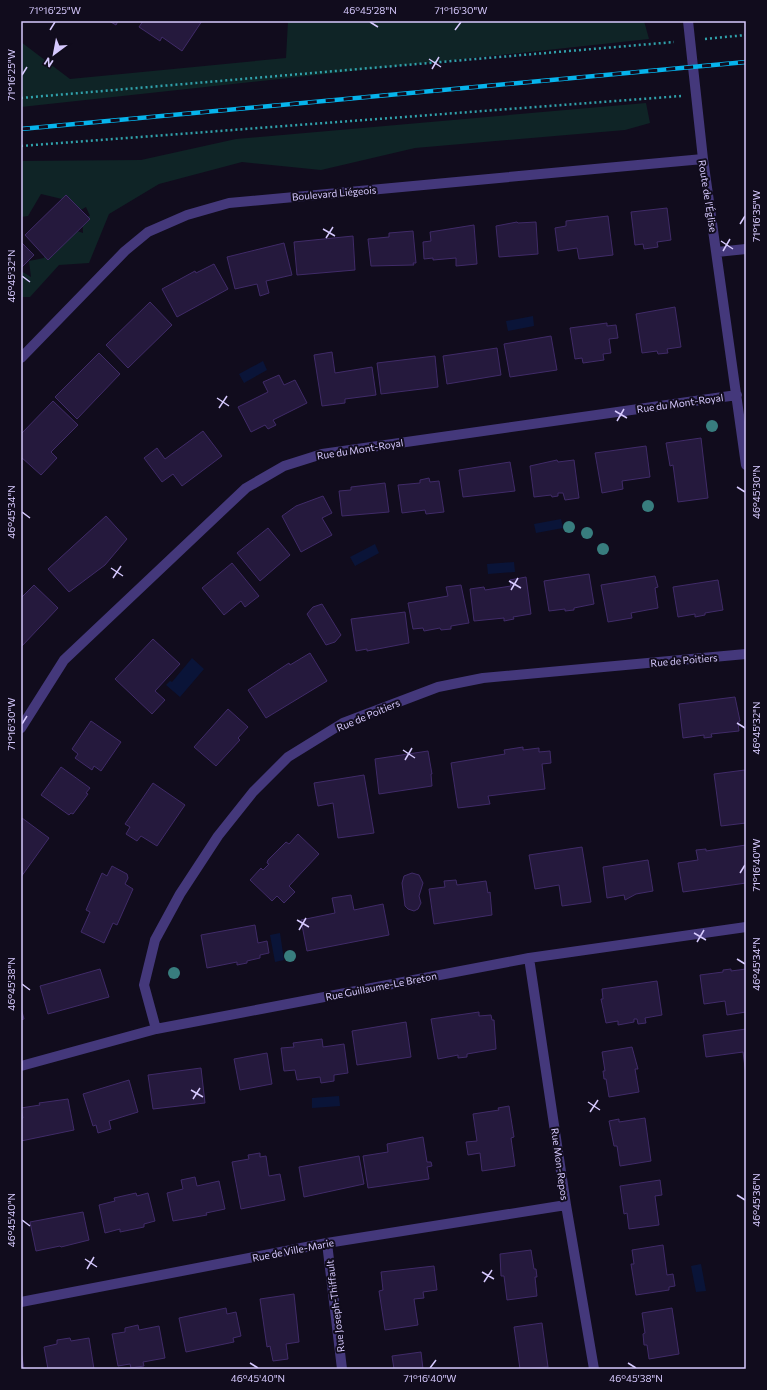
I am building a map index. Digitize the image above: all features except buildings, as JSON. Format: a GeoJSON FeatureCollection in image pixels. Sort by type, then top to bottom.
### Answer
{"type":"FeatureCollection","features":[{"type":"Feature","properties":{"kind":"street","name":"Route de l'Église"},"geometry":{"type":"LineString","coordinates":[[688,21],[703,159],[746,465]]}},
{"type":"Feature","properties":{"kind":"street","name":"Boulevard Liégeois"},"geometry":{"type":"LineString","coordinates":[[21,358],[125,251],[148,232],[187,215],[228,203],[703,159]]}},
{"type":"Feature","properties":{"kind":"street"},"geometry":{"type":"LineString","coordinates":[[717,252],[746,249]]}},
{"type":"Feature","properties":{"kind":"street","name":"Rue du Mont-Royal"},"geometry":{"type":"LineString","coordinates":[[21,728],[64,660],[246,488],[284,466],[322,454],[737,395]]}},
{"type":"Feature","properties":{"kind":"street","name":"Rue de Poitiers"},"geometry":{"type":"LineString","coordinates":[[156,1029],[144,985],[155,940],[180,894],[218,836],[253,792],[288,757],[343,723],[438,687],[483,678],[746,654]]}},
{"type":"Feature","properties":{"kind":"street","name":"Rue Guillaume-Le Breton"},"geometry":{"type":"LineString","coordinates":[[21,1066],[156,1029],[529,958],[746,927]]}},
{"type":"Feature","properties":{"kind":"street","name":"Rue Mon-Repos"},"geometry":{"type":"LineString","coordinates":[[529,958],[566,1206],[594,1369]]}},
{"type":"Feature","properties":{"kind":"street","name":"Rue de Ville-Marie"},"geometry":{"type":"LineString","coordinates":[[21,1302],[327,1243],[566,1206]]}},
{"type":"Feature","properties":{"kind":"street","name":"Rue Joseph-Thiffault"},"geometry":{"type":"LineString","coordinates":[[327,1243],[342,1369]]}},
{"type":"Feature","properties":{"kind":"path"},"geometry":{"type":"LineString","coordinates":[[21,98],[746,35]]}},
{"type":"Feature","properties":{"kind":"path"},"geometry":{"type":"LineString","coordinates":[[21,146],[696,94]]}},
{"type":"Feature","properties":{"kind":"green space"},"geometry":{"type":"Polygon","coordinates":[[[288,21],[644,21],[649,39],[21,107],[21,42],[70,79],[286,58],[288,21]]]}},
{"type":"Feature","properties":{"kind":"green space"},"geometry":{"type":"Polygon","coordinates":[[[646,103],[650,123],[625,130],[415,148],[321,170],[242,162],[159,184],[109,214],[89,263],[59,265],[30,297],[21,297],[21,271],[31,277],[29,261],[44,258],[46,247],[66,227],[83,233],[82,217],[90,216],[86,207],[72,215],[62,199],[41,194],[28,216],[21,217],[21,161],[141,160],[236,139],[646,103]]]}},
{"type":"Feature","properties":{"kind":"water"},"geometry":{"type":"Polygon","coordinates":[[[533,316],[534,326],[508,331],[506,321],[533,316]]]}},
{"type":"Feature","properties":{"kind":"water"},"geometry":{"type":"Polygon","coordinates":[[[263,361],[267,370],[244,383],[239,374],[263,361]]]}},
{"type":"Feature","properties":{"kind":"water"},"geometry":{"type":"Polygon","coordinates":[[[561,519],[563,528],[536,533],[534,524],[561,519]]]}},
{"type":"Feature","properties":{"kind":"water"},"geometry":{"type":"Polygon","coordinates":[[[375,544],[379,553],[355,566],[350,557],[375,544]]]}},
{"type":"Feature","properties":{"kind":"water"},"geometry":{"type":"Polygon","coordinates":[[[514,562],[515,572],[488,574],[487,564],[514,562]]]}},
{"type":"Feature","properties":{"kind":"water"},"geometry":{"type":"Polygon","coordinates":[[[192,658],[204,669],[180,697],[166,685],[170,681],[172,682],[192,658]]]}},
{"type":"Feature","properties":{"kind":"water"},"geometry":{"type":"Polygon","coordinates":[[[280,933],[284,960],[275,962],[270,935],[280,933]]]}},
{"type":"Feature","properties":{"kind":"water"},"geometry":{"type":"Polygon","coordinates":[[[339,1096],[340,1106],[312,1108],[312,1098],[339,1096]]]}},
{"type":"Feature","properties":{"kind":"water"},"geometry":{"type":"Polygon","coordinates":[[[701,1264],[706,1291],[696,1292],[691,1266],[701,1264]]]}},
{"type":"Feature","properties":{"kind":"railway"},"geometry":{"type":"LineString","coordinates":[[21,129],[746,62]]}}]}
